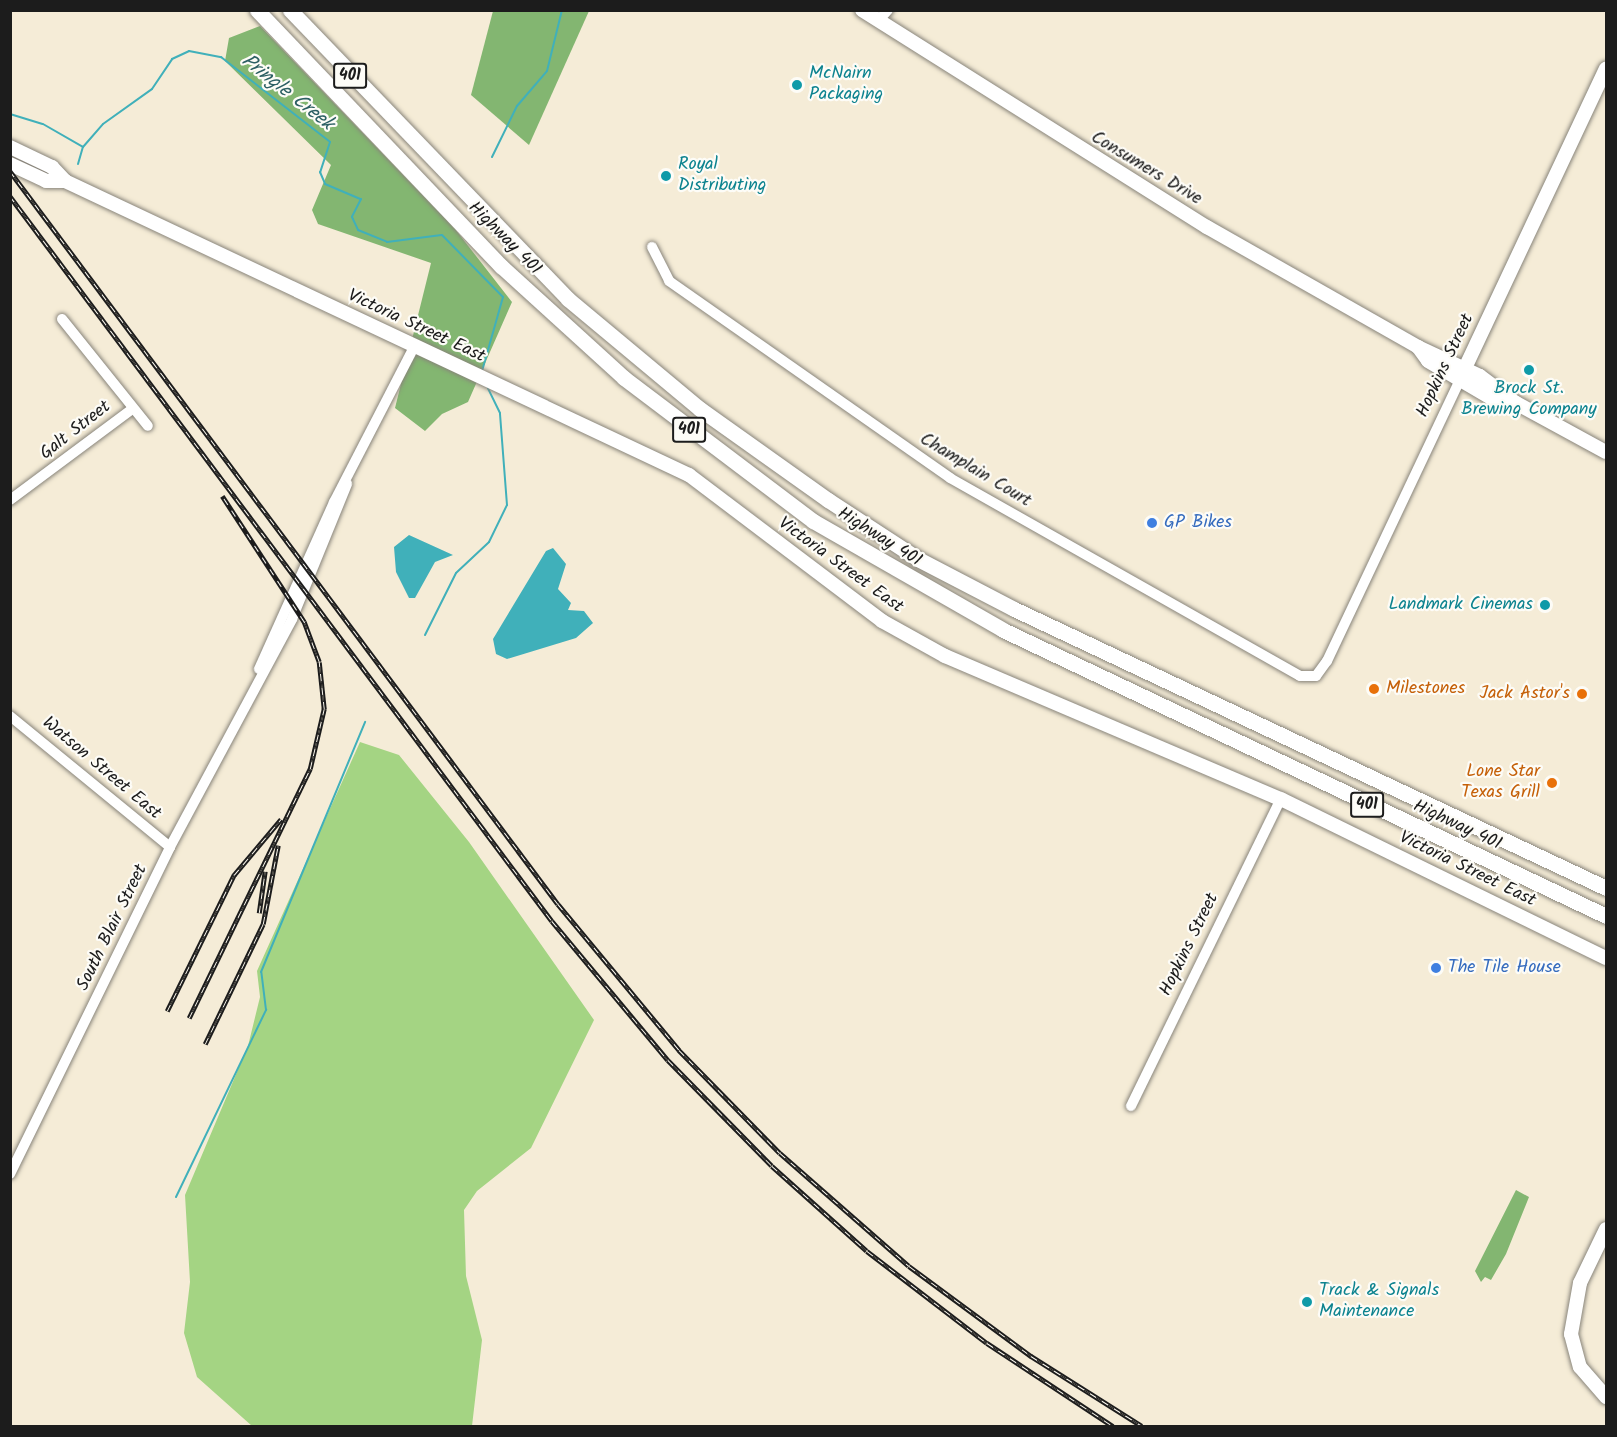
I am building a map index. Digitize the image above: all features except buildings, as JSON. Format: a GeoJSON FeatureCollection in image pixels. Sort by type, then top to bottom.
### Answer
{"type":"FeatureCollection","features":[{"type":"Feature","properties":{"kind":"highway","name":"Highway 401"},"geometry":{"type":"LineString","coordinates":[[257,10],[508,273],[624,378],[813,520],[1003,630],[1606,916]]}},
{"type":"Feature","properties":{"kind":"highway","name":"Highway 401"},"geometry":{"type":"LineString","coordinates":[[290,10],[568,299],[700,409],[828,500],[918,559],[1014,609],[1606,887]]}},
{"type":"Feature","properties":{"kind":"highway"},"geometry":{"type":"LineString","coordinates":[[1538,885],[1606,923]]}},
{"type":"Feature","properties":{"kind":"main road","name":"Consumers Drive"},"geometry":{"type":"LineString","coordinates":[[862,10],[883,16],[1197,221],[1516,404],[1606,452]]}},
{"type":"Feature","properties":{"kind":"main road","name":"Hopkins Street"},"geometry":{"type":"LineString","coordinates":[[1463,374],[1606,69]]}},
{"type":"Feature","properties":{"kind":"main road","name":"Victoria Street East"},"geometry":{"type":"LineString","coordinates":[[10,147],[52,167],[65,181],[689,476],[882,621],[945,656],[1281,799],[1606,958]]}},
{"type":"Feature","properties":{"kind":"main road","name":"Victoria Street East"},"geometry":{"type":"LineString","coordinates":[[10,164],[46,181],[65,181]]}},
{"type":"Feature","properties":{"kind":"main road"},"geometry":{"type":"LineString","coordinates":[[1606,1229],[1580,1283],[1571,1334],[1580,1367],[1606,1396]]}},
{"type":"Feature","properties":{"kind":"street","name":"Champlain Court"},"geometry":{"type":"LineString","coordinates":[[652,247],[669,281],[950,478],[1300,675],[1316,676]]}},
{"type":"Feature","properties":{"kind":"street"},"geometry":{"type":"LineString","coordinates":[[62,319],[132,409],[148,426]]}},
{"type":"Feature","properties":{"kind":"street","name":"South Blair Street"},"geometry":{"type":"LineString","coordinates":[[10,1174],[170,847],[301,598],[347,484],[414,346]]}},
{"type":"Feature","properties":{"kind":"street","name":"Hopkins Street"},"geometry":{"type":"LineString","coordinates":[[1316,676],[1463,374]]}},
{"type":"Feature","properties":{"kind":"street","name":"Galt Street"},"geometry":{"type":"LineString","coordinates":[[10,500],[132,409]]}},
{"type":"Feature","properties":{"kind":"street","name":"Watson Street East"},"geometry":{"type":"LineString","coordinates":[[10,716],[170,847]]}},
{"type":"Feature","properties":{"kind":"street","name":"Hopkins Street"},"geometry":{"type":"LineString","coordinates":[[1131,1106],[1281,799]]}},
{"type":"Feature","properties":{"kind":"green space"},"geometry":{"type":"Polygon","coordinates":[[[493,11],[589,11],[529,145],[471,95],[493,11]]]}},
{"type":"Feature","properties":{"kind":"green space"},"geometry":{"type":"Polygon","coordinates":[[[260,26],[455,229],[512,302],[468,402],[442,414],[425,431],[395,408],[431,263],[318,224],[312,210],[331,165],[225,61],[229,38],[260,26]]]}},
{"type":"Feature","properties":{"kind":"green space"},"geometry":{"type":"Polygon","coordinates":[[[360,742],[399,755],[469,842],[594,1020],[531,1148],[477,1191],[464,1210],[466,1276],[482,1340],[472,1426],[252,1426],[197,1377],[184,1333],[190,1282],[185,1195],[248,1046],[260,997],[257,971],[360,742]]]}},
{"type":"Feature","properties":{"kind":"green space"},"geometry":{"type":"Polygon","coordinates":[[[1516,1190],[1529,1197],[1506,1254],[1491,1280],[1485,1277],[1481,1282],[1475,1271],[1516,1190]]]}},
{"type":"Feature","properties":{"kind":"water"},"geometry":{"type":"Polygon","coordinates":[[[409,535],[453,555],[435,562],[415,598],[409,598],[396,572],[394,547],[409,535]]]}},
{"type":"Feature","properties":{"kind":"water"},"geometry":{"type":"Polygon","coordinates":[[[553,548],[566,564],[558,589],[571,603],[568,610],[584,611],[593,623],[576,638],[507,659],[496,654],[493,639],[546,551],[553,548]]]}},
{"type":"Feature","properties":{"kind":"waterway","name":"Pringle Creek"},"geometry":{"type":"LineString","coordinates":[[492,157],[517,106],[547,71],[562,10]]}},
{"type":"Feature","properties":{"kind":"waterway","name":"Pringle Creek"},"geometry":{"type":"LineString","coordinates":[[78,164],[83,147],[103,124],[152,89],[172,59],[189,51],[221,57],[330,142],[320,172],[325,184],[361,199],[352,217],[358,230],[387,242],[442,235],[503,297],[482,371]]}},
{"type":"Feature","properties":{"kind":"waterway"},"geometry":{"type":"LineString","coordinates":[[10,114],[43,124],[83,147]]}},
{"type":"Feature","properties":{"kind":"waterway"},"geometry":{"type":"LineString","coordinates":[[425,635],[456,573],[489,542],[507,505],[500,413],[488,388]]}},
{"type":"Feature","properties":{"kind":"waterway"},"geometry":{"type":"LineString","coordinates":[[176,1197],[266,1010],[261,972],[365,722]]}},
{"type":"Feature","properties":{"kind":"railway"},"geometry":{"type":"LineString","coordinates":[[10,171],[558,904],[679,1050],[780,1153],[909,1266],[1031,1356],[1142,1426]]}},
{"type":"Feature","properties":{"kind":"railway"},"geometry":{"type":"LineString","coordinates":[[10,196],[552,921],[668,1060],[772,1166],[867,1251],[987,1343],[1113,1426]]}},
{"type":"Feature","properties":{"kind":"railway"},"geometry":{"type":"LineString","coordinates":[[189,1018],[310,769],[324,709],[319,662],[304,622],[222,496]]}},
{"type":"Feature","properties":{"kind":"railway"},"geometry":{"type":"LineString","coordinates":[[167,1011],[234,875],[281,819]]}},
{"type":"Feature","properties":{"kind":"railway"},"geometry":{"type":"LineString","coordinates":[[205,1044],[263,924],[278,845]]}},
{"type":"Feature","properties":{"kind":"railway"},"geometry":{"type":"LineString","coordinates":[[259,913],[265,871]]}},
{"type":"Feature","properties":{"kind":"place","name":"McNairn Packaging"},"geometry":{"type":"Point","coordinates":[797,85]}},
{"type":"Feature","properties":{"kind":"place","name":"Royal Distributing"},"geometry":{"type":"Point","coordinates":[666,176]}},
{"type":"Feature","properties":{"kind":"place","name":"Brock St. Brewing Company"},"geometry":{"type":"Point","coordinates":[1529,370]}},
{"type":"Feature","properties":{"kind":"place","name":"GP Bikes"},"geometry":{"type":"Point","coordinates":[1152,523]}},
{"type":"Feature","properties":{"kind":"place","name":"Landmark Cinemas"},"geometry":{"type":"Point","coordinates":[1545,605]}},
{"type":"Feature","properties":{"kind":"place","name":"Milestones"},"geometry":{"type":"Point","coordinates":[1374,689]}},
{"type":"Feature","properties":{"kind":"place","name":"Jack Astor's"},"geometry":{"type":"Point","coordinates":[1582,694]}},
{"type":"Feature","properties":{"kind":"place","name":"Lone Star Texas Grill"},"geometry":{"type":"Point","coordinates":[1552,783]}},
{"type":"Feature","properties":{"kind":"place","name":"The Tile House"},"geometry":{"type":"Point","coordinates":[1436,968]}},
{"type":"Feature","properties":{"kind":"place","name":"Track & Signals Maintenance"},"geometry":{"type":"Point","coordinates":[1307,1302]}}]}
